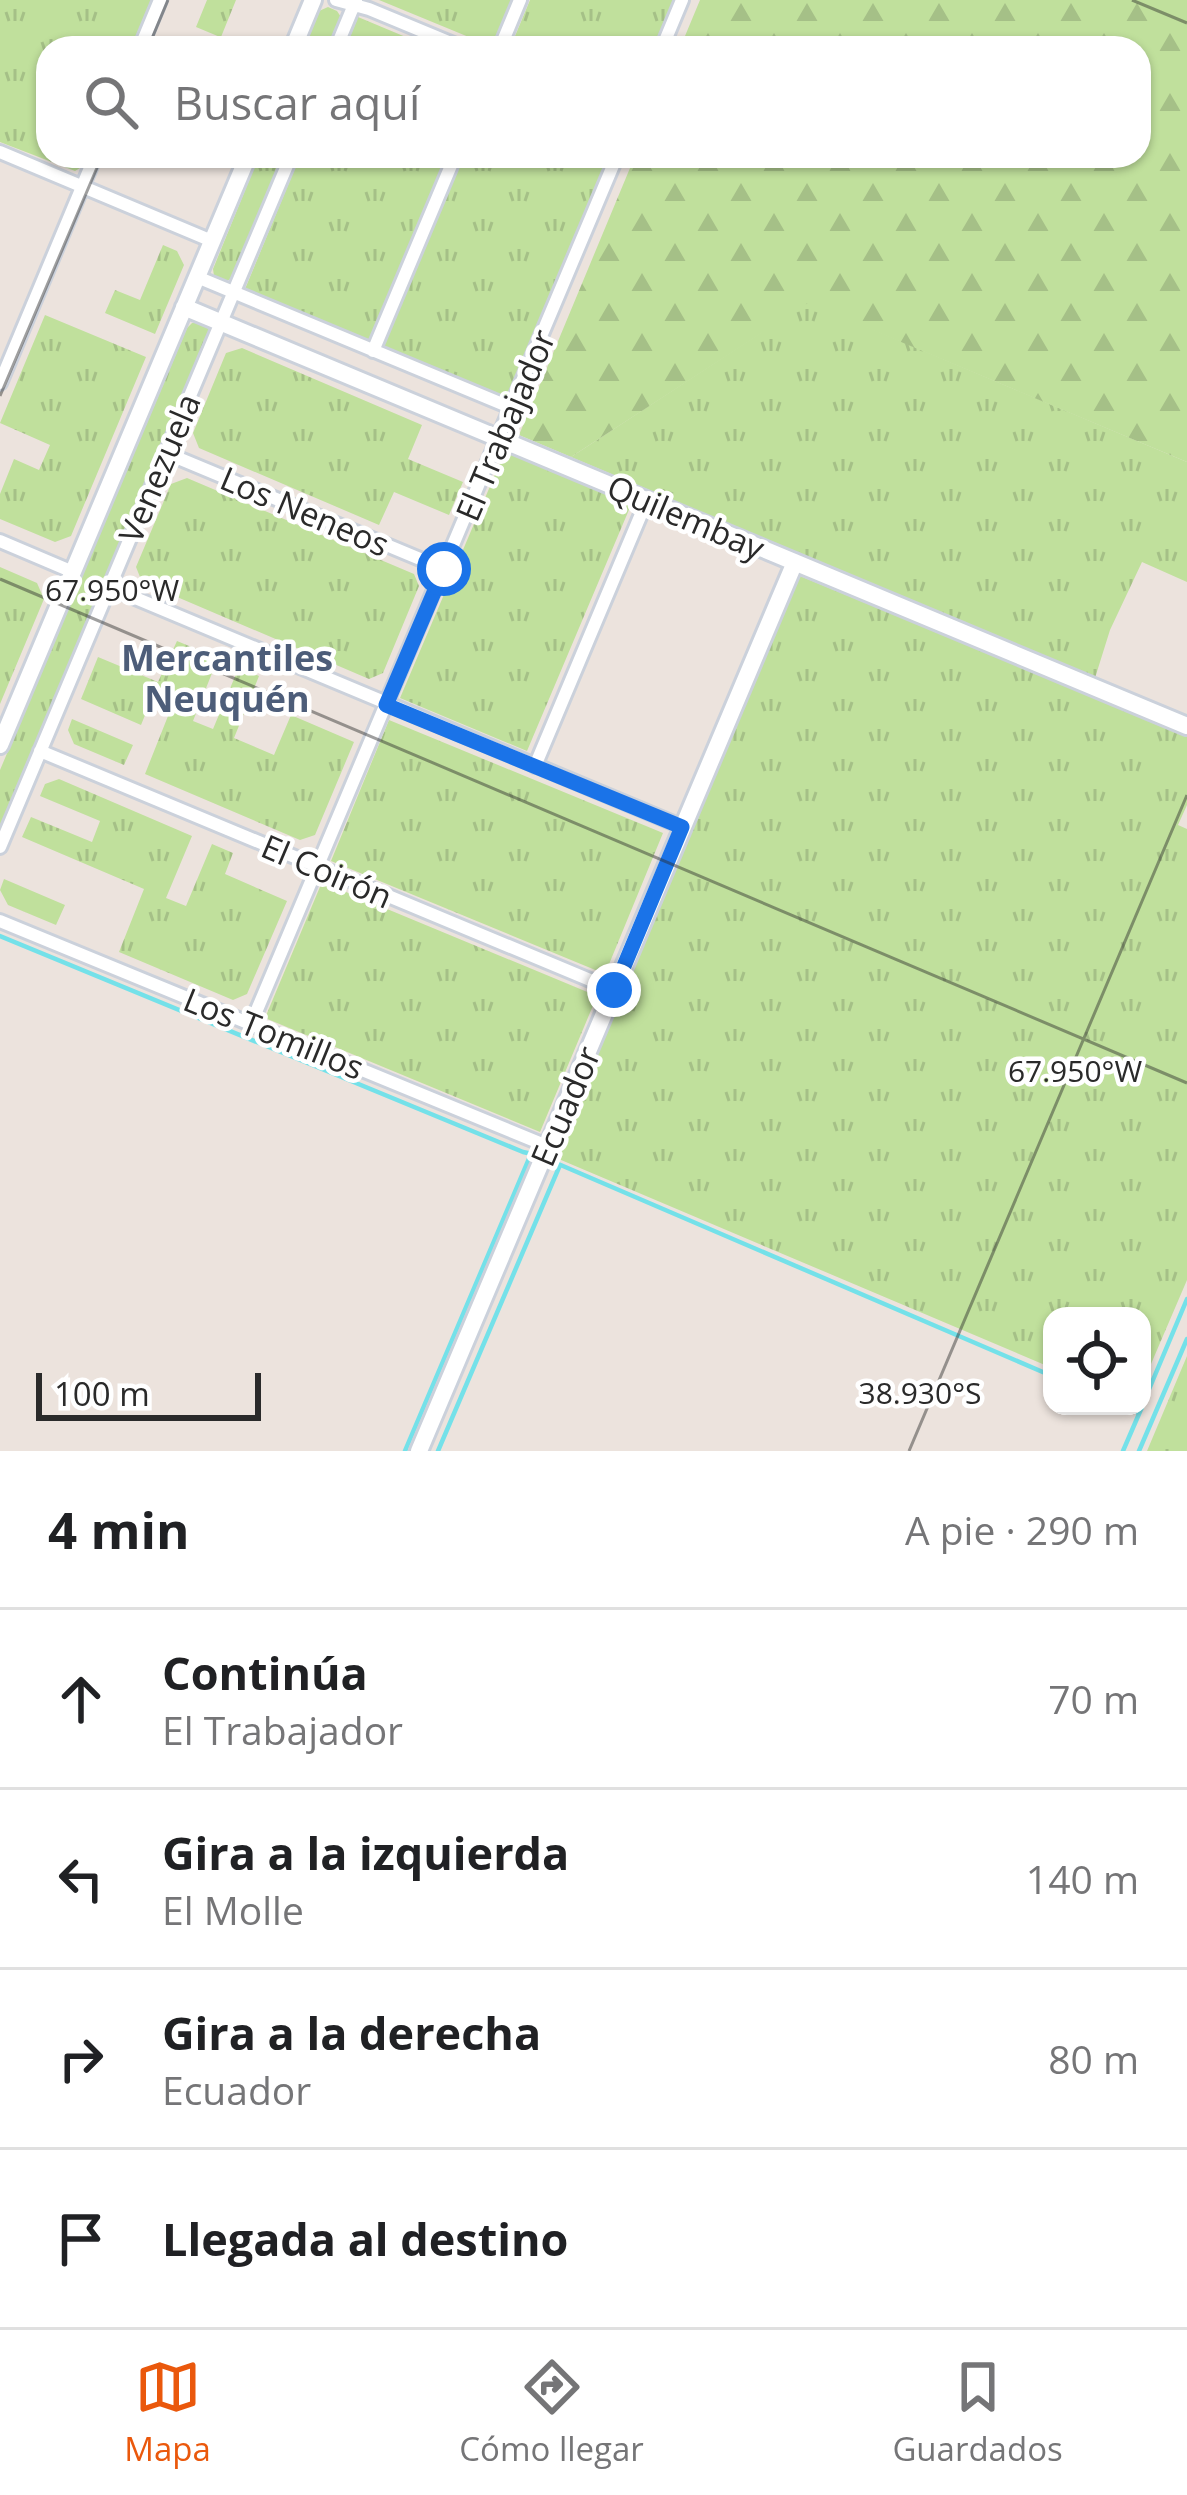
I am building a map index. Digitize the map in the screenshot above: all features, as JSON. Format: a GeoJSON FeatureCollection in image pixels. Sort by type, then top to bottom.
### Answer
{"type":"FeatureCollection","features":[{"type":"Feature","properties":{"kind":"street"},"geometry":{"type":"LineString","coordinates":[[145,36],[160,0]]}},
{"type":"Feature","properties":{"kind":"street"},"geometry":{"type":"LineString","coordinates":[[298,36],[313,0]]}},
{"type":"Feature","properties":{"kind":"street"},"geometry":{"type":"LineString","coordinates":[[336,0],[355,3],[434,36]]}},
{"type":"Feature","properties":{"kind":"street"},"geometry":{"type":"LineString","coordinates":[[505,36],[520,0]]}},
{"type":"Feature","properties":{"kind":"street"},"geometry":{"type":"LineString","coordinates":[[667,36],[682,0]]}},
{"type":"Feature","properties":{"kind":"street"},"geometry":{"type":"LineString","coordinates":[[341,36],[355,3]]}},
{"type":"Feature","properties":{"kind":"street"},"geometry":{"type":"LineString","coordinates":[[0,152],[36,167]]}},
{"type":"Feature","properties":{"kind":"street"},"geometry":{"type":"LineString","coordinates":[[39,168],[212,241]]}},
{"type":"Feature","properties":{"kind":"street"},"geometry":{"type":"LineString","coordinates":[[0,383],[90,168]]}},
{"type":"Feature","properties":{"kind":"street","name":"Venezuela"},"geometry":{"type":"LineString","coordinates":[[0,746],[243,168]]}},
{"type":"Feature","properties":{"kind":"street","name":"Venezuela"},"geometry":{"type":"LineString","coordinates":[[0,847],[286,168]]}},
{"type":"Feature","properties":{"kind":"street"},"geometry":{"type":"LineString","coordinates":[[374,351],[450,168]]}},
{"type":"Feature","properties":{"kind":"street","name":"El Trabajador"},"geometry":{"type":"LineString","coordinates":[[251,1024],[611,168]]}},
{"type":"Feature","properties":{"kind":"street"},"geometry":{"type":"LineString","coordinates":[[197,277],[512,408]]}},
{"type":"Feature","properties":{"kind":"street","name":"Quilembay"},"geometry":{"type":"LineString","coordinates":[[184,308],[1187,726]]}},
{"type":"Feature","properties":{"kind":"street","name":"Los Neneos"},"geometry":{"type":"LineString","coordinates":[[166,453],[444,569]]}},
{"type":"Feature","properties":{"kind":"street"},"geometry":{"type":"LineString","coordinates":[[535,766],[646,500]]}},
{"type":"Feature","properties":{"kind":"street"},"geometry":{"type":"LineString","coordinates":[[0,542],[73,572]]}},
{"type":"Feature","properties":{"kind":"street","name":"Ecuador"},"geometry":{"type":"LineString","coordinates":[[419,1451],[795,562]]}},
{"type":"Feature","properties":{"kind":"street"},"geometry":{"type":"LineString","coordinates":[[109,587],[682,827]]}},
{"type":"Feature","properties":{"kind":"street","name":"El Coirón"},"geometry":{"type":"LineString","coordinates":[[40,752],[614,990]]}},
{"type":"Feature","properties":{"kind":"street","name":"Los Tomillos"},"geometry":{"type":"LineString","coordinates":[[0,921],[548,1146]]}},
{"type":"Feature","properties":{"kind":"green space"},"geometry":{"type":"Polygon","coordinates":[[[0,0],[151,0],[136,36],[36,36],[36,156],[0,142],[0,0]]]}},
{"type":"Feature","properties":{"kind":"green space"},"geometry":{"type":"Polygon","coordinates":[[[207,0],[236,0],[221,36],[196,27],[207,0]]]}},
{"type":"Feature","properties":{"kind":"green space"},"geometry":{"type":"Polygon","coordinates":[[[379,0],[512,0],[497,36],[466,36],[379,0]]]}},
{"type":"Feature","properties":{"kind":"green space"},"geometry":{"type":"Polygon","coordinates":[[[530,0],[676,0],[661,36],[515,36],[530,0]]]}},
{"type":"Feature","properties":{"kind":"green space"},"geometry":{"type":"Polygon","coordinates":[[[700,0],[1187,0],[1187,462],[808,303],[571,457],[519,435],[630,168],[1151,168],[1151,36],[685,36],[700,0]]]}},
{"type":"Feature","properties":{"kind":"green space"},"geometry":{"type":"Polygon","coordinates":[[[328,7],[341,17],[334,36],[309,36],[319,11],[328,7]]]}},
{"type":"Feature","properties":{"kind":"green space"},"geometry":{"type":"Polygon","coordinates":[[[358,17],[403,36],[350,36],[358,17]]]}},
{"type":"Feature","properties":{"kind":"green space"},"geometry":{"type":"Polygon","coordinates":[[[254,168],[280,168],[234,279],[223,281],[214,276],[254,168]]]}},
{"type":"Feature","properties":{"kind":"green space"},"geometry":{"type":"Polygon","coordinates":[[[295,168],[441,168],[369,341],[245,289],[295,168]]]}},
{"type":"Feature","properties":{"kind":"green space"},"geometry":{"type":"Polygon","coordinates":[[[458,168],[604,168],[508,398],[383,347],[458,168]]]}},
{"type":"Feature","properties":{"kind":"green space"},"geometry":{"type":"Polygon","coordinates":[[[163,245],[177,251],[184,265],[155,334],[105,313],[115,290],[140,300],[163,245]]]}},
{"type":"Feature","properties":{"kind":"green space"},"geometry":{"type":"Polygon","coordinates":[[[808,302],[1187,462],[1187,582],[1142,562],[1110,630],[1095,678],[571,457],[808,302]]]}},
{"type":"Feature","properties":{"kind":"green space"},"geometry":{"type":"Polygon","coordinates":[[[45,315],[146,357],[71,536],[55,542],[0,519],[0,494],[14,459],[39,470],[50,445],[0,423],[45,315]]]}},
{"type":"Feature","properties":{"kind":"green space"},"geometry":{"type":"Polygon","coordinates":[[[192,323],[208,327],[210,334],[0,830],[0,770],[192,323]]]}},
{"type":"Feature","properties":{"kind":"green space"},"geometry":{"type":"Polygon","coordinates":[[[242,348],[422,425],[408,459],[463,482],[449,515],[394,492],[379,525],[199,448],[193,433],[226,353],[242,348]]]}},
{"type":"Feature","properties":{"kind":"green space"},"geometry":{"type":"Polygon","coordinates":[[[505,451],[631,505],[527,751],[400,698],[505,451]]]}},
{"type":"Feature","properties":{"kind":"green space"},"geometry":{"type":"Polygon","coordinates":[[[187,478],[414,574],[419,586],[383,673],[369,679],[142,582],[136,567],[171,484],[187,478]]]}},
{"type":"Feature","properties":{"kind":"green space"},"geometry":{"type":"Polygon","coordinates":[[[0,567],[37,583],[44,599],[0,704],[0,567]]]}},
{"type":"Feature","properties":{"kind":"green space"},"geometry":{"type":"Polygon","coordinates":[[[800,576],[1187,735],[1187,805],[1178,825],[1187,829],[1187,1280],[1151,1364],[1151,1307],[1043,1307],[1043,1364],[554,1157],[800,576]]]}},
{"type":"Feature","properties":{"kind":"green space"},"geometry":{"type":"Polygon","coordinates":[[[177,641],[218,658],[193,721],[213,729],[239,667],[259,676],[234,738],[274,755],[291,715],[354,742],[315,835],[300,840],[145,774],[170,711],[150,703],[141,725],[81,699],[98,657],[158,682],[177,641]]]}},
{"type":"Feature","properties":{"kind":"green space"},"geometry":{"type":"Polygon","coordinates":[[[72,719],[133,745],[124,765],[74,744],[68,730],[72,719]]]}},
{"type":"Feature","properties":{"kind":"green space"},"geometry":{"type":"Polygon","coordinates":[[[389,720],[663,833],[605,974],[331,861],[389,720]]]}},
{"type":"Feature","properties":{"kind":"green space"},"geometry":{"type":"Polygon","coordinates":[[[59,779],[192,836],[166,898],[186,906],[212,844],[233,853],[225,874],[287,901],[247,994],[233,1000],[119,952],[144,889],[22,837],[31,817],[92,842],[100,821],[40,796],[45,784],[59,779]]]}},
{"type":"Feature","properties":{"kind":"green space"},"geometry":{"type":"Polygon","coordinates":[[[4,879],[65,905],[56,925],[8,905],[0,890],[4,879]]]}},
{"type":"Feature","properties":{"kind":"green space"},"geometry":{"type":"Polygon","coordinates":[[[322,882],[597,996],[540,1132],[265,1018],[322,882]]]}},
{"type":"Feature","properties":{"kind":"green space"},"geometry":{"type":"Polygon","coordinates":[[[1187,1356],[1187,1451],[1147,1451],[1187,1356]]]}},
{"type":"Feature","properties":{"kind":"waterway"},"geometry":{"type":"LineString","coordinates":[[0,936],[537,1155]]}},
{"type":"Feature","properties":{"kind":"waterway"},"geometry":{"type":"LineString","coordinates":[[405,1451],[531,1154]]}},
{"type":"Feature","properties":{"kind":"waterway"},"geometry":{"type":"LineString","coordinates":[[549,1160],[1043,1372]]}},
{"type":"Feature","properties":{"kind":"waterway"},"geometry":{"type":"LineString","coordinates":[[438,1451],[560,1165]]}},
{"type":"Feature","properties":{"kind":"waterway"},"geometry":{"type":"LineString","coordinates":[[1151,1385],[1187,1299]]}},
{"type":"Feature","properties":{"kind":"waterway"},"geometry":{"type":"LineString","coordinates":[[1139,1451],[1187,1339]]}},
{"type":"Feature","properties":{"kind":"waterway"},"geometry":{"type":"LineString","coordinates":[[1123,1451],[1139,1415]]}},
{"type":"Feature","properties":{"kind":"district","name":"Mercantiles Neuquén"},"geometry":{"type":"Point","coordinates":[227,678]}},
{"type":"Feature","properties":{"kind":"route"},"geometry":{"type":"LineString","coordinates":[[444,569],[386,705],[682,827],[614,990]]}}]}
